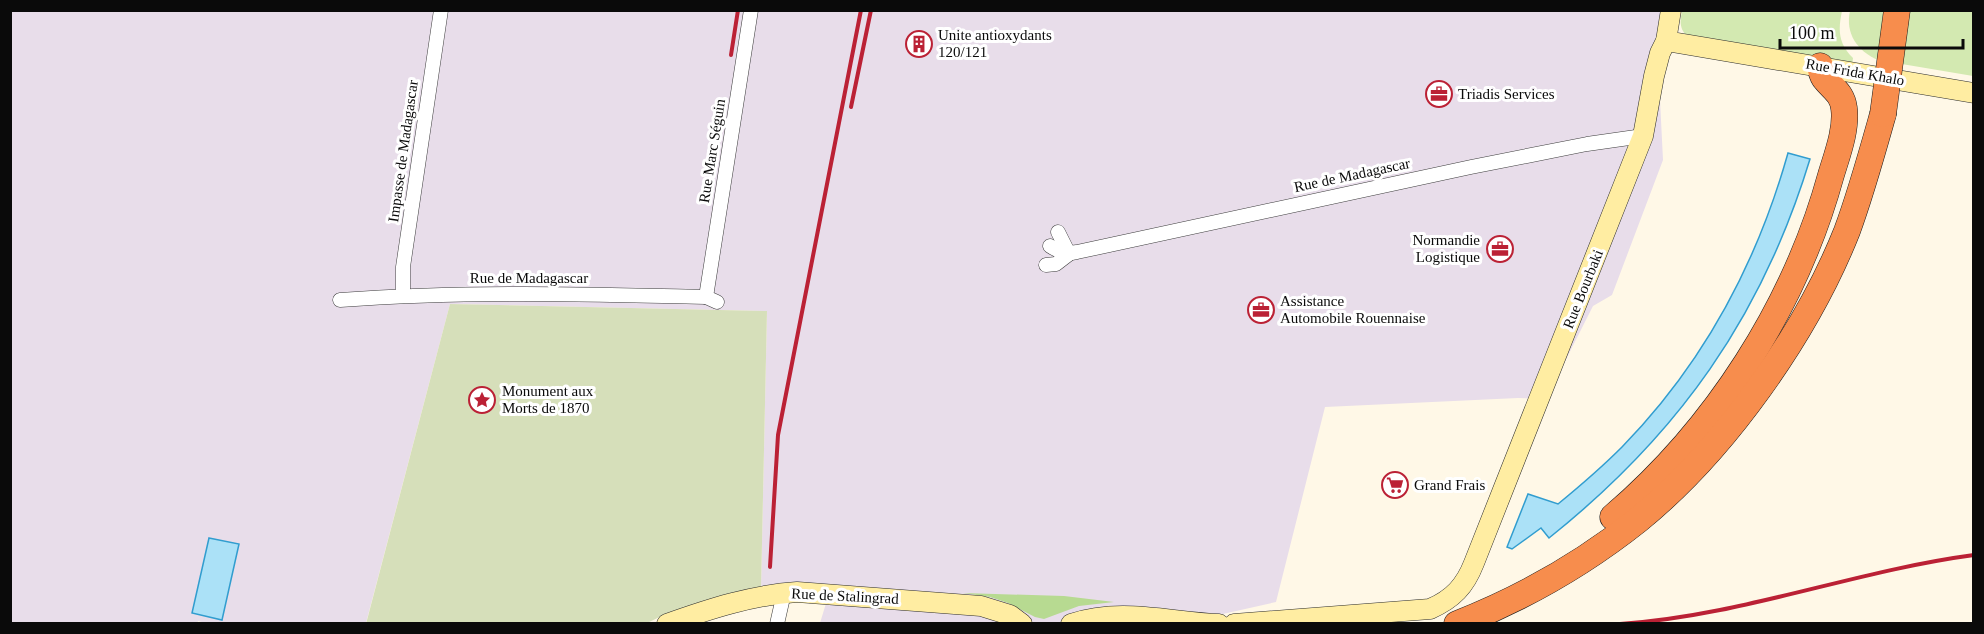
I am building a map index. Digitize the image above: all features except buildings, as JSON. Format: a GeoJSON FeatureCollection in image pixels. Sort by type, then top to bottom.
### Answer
{"type":"FeatureCollection","features":[{"type":"Feature","properties":{"kind":"highway"},"geometry":{"type":"LineString","coordinates":[[1457,624],[1494,609],[1575,564],[1637,520],[1668,493],[1709,450],[1770,374],[1817,295],[1846,231],[1883,114],[1897,10]]}},
{"type":"Feature","properties":{"kind":"highway"},"geometry":{"type":"LineString","coordinates":[[1494,609],[1583,544],[1634,500],[1688,445],[1733,383],[1775,313],[1800,262],[1825,199],[1844,121],[1844,108],[1834,86],[1824,78],[1820,66]]}},
{"type":"Feature","properties":{"kind":"street","name":"Impasse de Madagascar"},"geometry":{"type":"LineString","coordinates":[[403,296],[403,267],[441,10]]}},
{"type":"Feature","properties":{"kind":"street","name":"Rue Marc Séguin"},"geometry":{"type":"LineString","coordinates":[[712,299],[751,10]]}},
{"type":"Feature","properties":{"kind":"street","name":"Rue Bourbaki"},"geometry":{"type":"LineString","coordinates":[[1233,624],[1430,609],[1453,597],[1463,585],[1474,563],[1643,136],[1654,76],[1666,40],[1671,10]]}},
{"type":"Feature","properties":{"kind":"street","name":"Rue Frida Khalo"},"geometry":{"type":"LineString","coordinates":[[1666,40],[1974,93]]}},
{"type":"Feature","properties":{"kind":"street","name":"Rue de Madagascar"},"geometry":{"type":"LineString","coordinates":[[1046,266],[1056,264],[1070,254],[1471,167],[1587,144],[1643,136]]}},
{"type":"Feature","properties":{"kind":"street"},"geometry":{"type":"LineString","coordinates":[[1058,232],[1070,254]]}},
{"type":"Feature","properties":{"kind":"street"},"geometry":{"type":"LineString","coordinates":[[1050,246],[1058,252],[1070,254]]}},
{"type":"Feature","properties":{"kind":"street","name":"Rue de Madagascar"},"geometry":{"type":"LineString","coordinates":[[339,300],[495,293],[712,299]]}},
{"type":"Feature","properties":{"kind":"street"},"geometry":{"type":"LineString","coordinates":[[777,624],[784,593]]}},
{"type":"Feature","properties":{"kind":"street","name":"Rue de Stalingrad"},"geometry":{"type":"LineString","coordinates":[[667,624],[692,620],[715,607],[784,593],[854,595],[981,606],[1010,615],[1022,624]]}},
{"type":"Feature","properties":{"kind":"street"},"geometry":{"type":"LineString","coordinates":[[1071,624],[1088,618],[1122,615],[1219,624]]}},
{"type":"Feature","properties":{"kind":"shaded area"},"geometry":{"type":"Polygon","coordinates":[[[10,11],[1677,11],[1660,100],[1663,160],[1612,295],[1593,306],[1546,399],[1518,398],[1325,407],[1276,602],[1178,624],[820,623],[831,587],[761,589],[767,311],[450,304],[366,623],[209,624],[198,621],[197,624],[11,623],[10,11]]]}},
{"type":"Feature","properties":{"kind":"green space"},"geometry":{"type":"Polygon","coordinates":[[[1682,11],[1842,11],[1840,36],[1844,47],[1853,58],[1852,66],[1688,37],[1681,25],[1682,11]]]}},
{"type":"Feature","properties":{"kind":"green space"},"geometry":{"type":"Polygon","coordinates":[[[1850,11],[1973,11],[1973,76],[1878,60],[1864,52],[1854,40],[1849,27],[1850,11]]]}},
{"type":"Feature","properties":{"kind":"green space"},"geometry":{"type":"Polygon","coordinates":[[[450,304],[767,311],[761,589],[666,614],[647,623],[366,624],[450,304]]]}},
{"type":"Feature","properties":{"kind":"green space"},"geometry":{"type":"Polygon","coordinates":[[[963,593],[1064,596],[1114,602],[1079,606],[1044,619],[990,597],[963,593]]]}},
{"type":"Feature","properties":{"kind":"water"},"geometry":{"type":"Polygon","coordinates":[[[1788,153],[1810,159],[1790,216],[1767,270],[1740,321],[1710,369],[1676,414],[1637,458],[1595,499],[1549,538],[1541,528],[1512,549],[1507,547],[1528,494],[1558,504],[1622,447],[1678,382],[1724,310],[1743,272],[1760,234],[1788,153]]]}},
{"type":"Feature","properties":{"kind":"water"},"geometry":{"type":"Polygon","coordinates":[[[209,538],[239,544],[222,620],[192,613],[209,538]]]}},
{"type":"Feature","properties":{"kind":"railway"},"geometry":{"type":"LineString","coordinates":[[731,55],[738,10]]}},
{"type":"Feature","properties":{"kind":"railway"},"geometry":{"type":"LineString","coordinates":[[770,567],[778,435],[861,10]]}},
{"type":"Feature","properties":{"kind":"railway"},"geometry":{"type":"LineString","coordinates":[[851,107],[871,10]]}},
{"type":"Feature","properties":{"kind":"railway"},"geometry":{"type":"LineString","coordinates":[[1620,624],[1709,612],[1885,571],[1974,555]]}},
{"type":"Feature","properties":{"kind":"place","name":"Unite antioxydants 120/121"},"geometry":{"type":"Point","coordinates":[919,44]}},
{"type":"Feature","properties":{"kind":"place","name":"Triadis Services"},"geometry":{"type":"Point","coordinates":[1439,94]}},
{"type":"Feature","properties":{"kind":"place","name":"Normandie Logistique"},"geometry":{"type":"Point","coordinates":[1500,249]}},
{"type":"Feature","properties":{"kind":"place","name":"Assistance Automobile Rouennaise"},"geometry":{"type":"Point","coordinates":[1261,310]}},
{"type":"Feature","properties":{"kind":"place","name":"Monument aux Morts de 1870"},"geometry":{"type":"Point","coordinates":[482,400]}},
{"type":"Feature","properties":{"kind":"place","name":"Grand Frais"},"geometry":{"type":"Point","coordinates":[1395,485]}}]}
